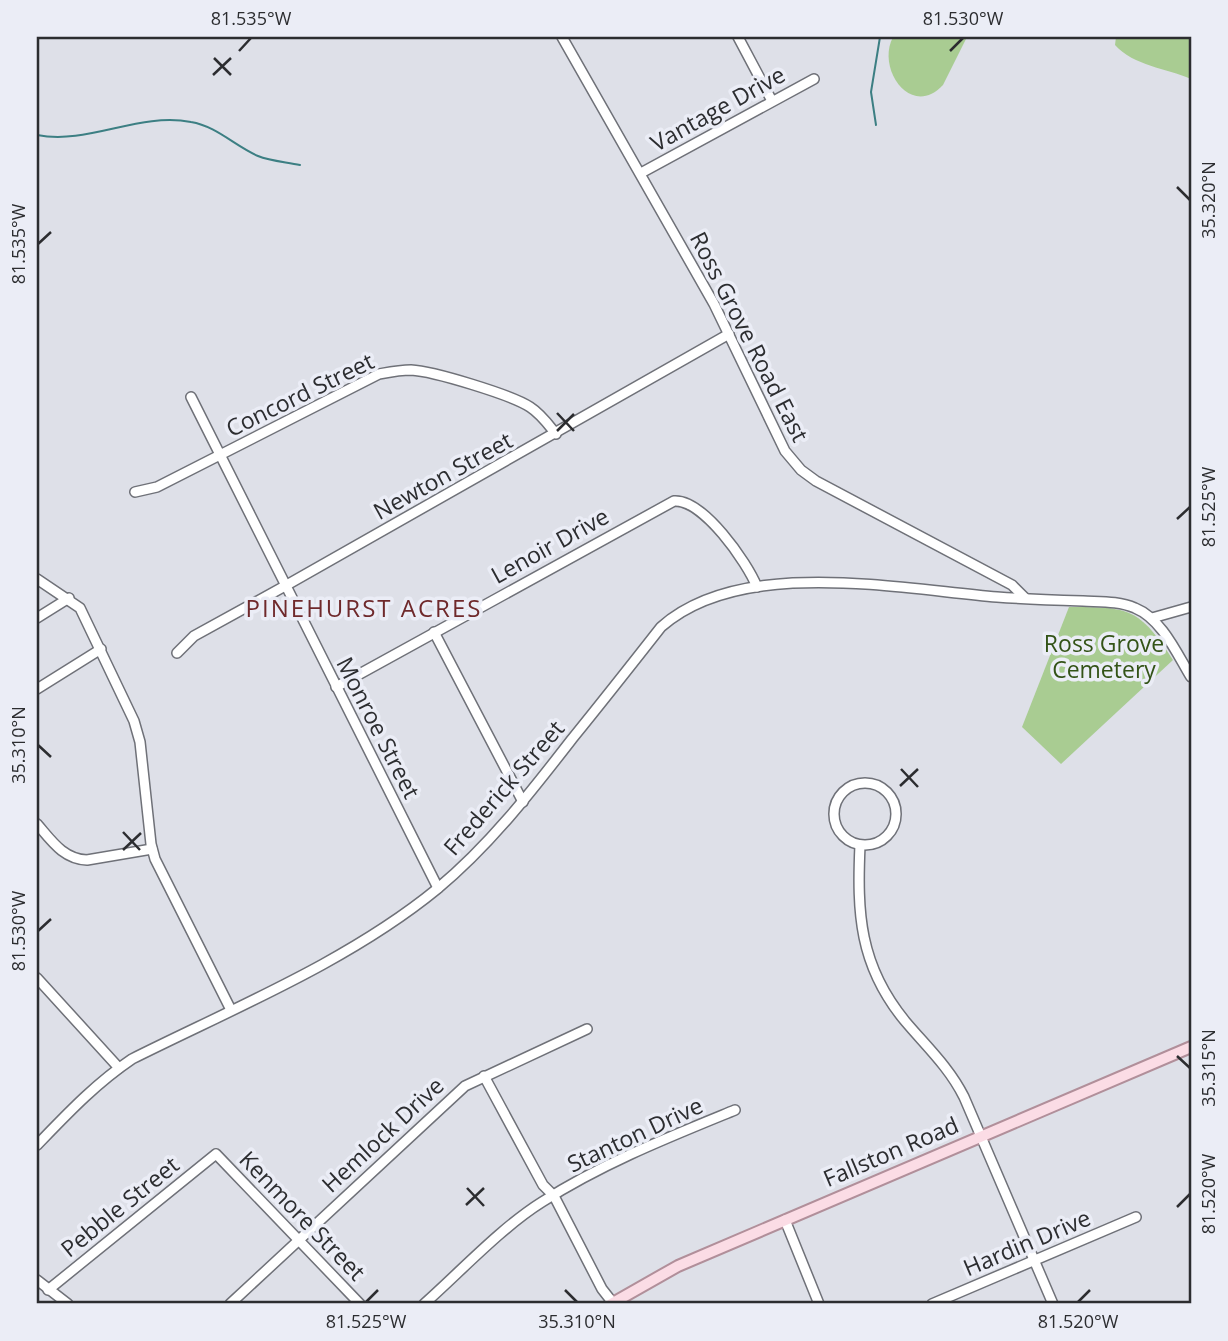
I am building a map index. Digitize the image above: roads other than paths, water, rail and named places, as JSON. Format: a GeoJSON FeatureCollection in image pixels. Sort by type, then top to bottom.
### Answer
{"type":"FeatureCollection","features":[{"type":"Feature","properties":{"kind":"main road","name":"Fallston Road"},"geometry":{"type":"LineString","coordinates":[[612,1303],[668,1270],[1191,1047]]}},
{"type":"Feature","properties":{"kind":"street","name":"Ross Grove Road East"},"geometry":{"type":"LineString","coordinates":[[562,37],[729,334],[774,431],[792,461],[816,481],[1005,581],[1025,598]]}},
{"type":"Feature","properties":{"kind":"street"},"geometry":{"type":"LineString","coordinates":[[738,37],[772,102]]}},
{"type":"Feature","properties":{"kind":"street","name":"Vantage Drive"},"geometry":{"type":"LineString","coordinates":[[640,173],[814,79]]}},
{"type":"Feature","properties":{"kind":"street","name":"Newton Street"},"geometry":{"type":"LineString","coordinates":[[177,653],[194,636],[729,334]]}},
{"type":"Feature","properties":{"kind":"street","name":"Concord Street"},"geometry":{"type":"LineString","coordinates":[[135,492],[157,487],[379,374],[408,370],[446,377],[523,402],[540,414],[556,434]]}},
{"type":"Feature","properties":{"kind":"street","name":"Monroe Street"},"geometry":{"type":"LineString","coordinates":[[191,397],[438,888]]}},
{"type":"Feature","properties":{"kind":"street","name":"Lenoir Drive"},"geometry":{"type":"LineString","coordinates":[[336,687],[674,501],[684,501],[698,509],[746,563],[757,586]]}},
{"type":"Feature","properties":{"kind":"street"},"geometry":{"type":"LineString","coordinates":[[40,583],[69,598],[80,608],[101,649],[137,731],[152,849],[161,874],[232,1010]]}},
{"type":"Feature","properties":{"kind":"street","name":"Frederick Street"},"geometry":{"type":"LineString","coordinates":[[37,1145],[84,1096],[119,1068],[312,970],[374,933],[438,888],[523,802],[661,627],[674,615],[702,600],[757,586],[856,583],[1025,598]]}},
{"type":"Feature","properties":{"kind":"street"},"geometry":{"type":"LineString","coordinates":[[37,618],[69,598]]}},
{"type":"Feature","properties":{"kind":"street"},"geometry":{"type":"LineString","coordinates":[[1025,598],[1117,603],[1136,608],[1152,618],[1191,677]]}},
{"type":"Feature","properties":{"kind":"street"},"geometry":{"type":"LineString","coordinates":[[1152,618],[1191,607]]}},
{"type":"Feature","properties":{"kind":"street"},"geometry":{"type":"LineString","coordinates":[[435,632],[523,802]]}},
{"type":"Feature","properties":{"kind":"street"},"geometry":{"type":"LineString","coordinates":[[37,689],[101,649]]}},
{"type":"Feature","properties":{"kind":"street"},"geometry":{"type":"LineString","coordinates":[[866,783],[876,785],[892,798],[897,817],[888,836],[870,845],[860,845],[842,835],[834,816],[840,796],[856,784],[866,783]]}},
{"type":"Feature","properties":{"kind":"street"},"geometry":{"type":"LineString","coordinates":[[37,824],[62,852],[76,859],[87,860],[152,849]]}},
{"type":"Feature","properties":{"kind":"street"},"geometry":{"type":"LineString","coordinates":[[860,845],[858,900],[862,934],[872,966],[895,1008],[950,1071],[982,1136],[1053,1304]]}},
{"type":"Feature","properties":{"kind":"street"},"geometry":{"type":"LineString","coordinates":[[37,978],[119,1068]]}},
{"type":"Feature","properties":{"kind":"street","name":"Hemlock Drive"},"geometry":{"type":"LineString","coordinates":[[230,1304],[453,1096],[484,1076],[587,1029]]}},
{"type":"Feature","properties":{"kind":"street"},"geometry":{"type":"LineString","coordinates":[[484,1076],[543,1185],[554,1196],[602,1289],[612,1303]]}},
{"type":"Feature","properties":{"kind":"street","name":"Stanton Drive"},"geometry":{"type":"LineString","coordinates":[[425,1304],[490,1244],[540,1203],[615,1160],[735,1110]]}},
{"type":"Feature","properties":{"kind":"street","name":"Kenmore Street"},"geometry":{"type":"LineString","coordinates":[[216,1154],[360,1304]]}},
{"type":"Feature","properties":{"kind":"street","name":"Pebble Street"},"geometry":{"type":"LineString","coordinates":[[48,1290],[216,1154]]}},
{"type":"Feature","properties":{"kind":"street","name":"Hardin Drive"},"geometry":{"type":"LineString","coordinates":[[932,1304],[1136,1217]]}},
{"type":"Feature","properties":{"kind":"street"},"geometry":{"type":"LineString","coordinates":[[785,1220],[819,1304]]}},
{"type":"Feature","properties":{"kind":"street"},"geometry":{"type":"LineString","coordinates":[[37,1280],[68,1304]]}},
{"type":"Feature","properties":{"kind":"waterway"},"geometry":{"type":"LineString","coordinates":[[876,125],[871,92],[880,37]]}},
{"type":"Feature","properties":{"kind":"waterway"},"geometry":{"type":"LineString","coordinates":[[37,135],[76,136],[152,121],[191,122],[217,132],[258,156],[300,165]]}},
{"type":"Feature","properties":{"kind":"district","name":"PINEHURST ACRES"},"geometry":{"type":"Point","coordinates":[364,609]}},
{"type":"Feature","properties":{"kind":"park label","name":"Ross Grove Cemetery"},"geometry":{"type":"Point","coordinates":[1104,657]}}]}
